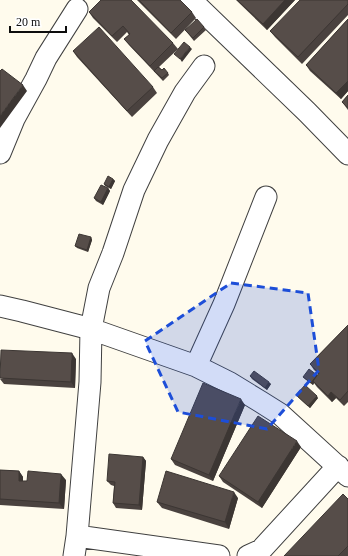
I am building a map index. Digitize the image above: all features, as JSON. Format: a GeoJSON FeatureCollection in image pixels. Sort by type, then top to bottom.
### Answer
{"type":"FeatureCollection","features":[{"type":"Feature","properties":{"kind":"street"},"geometry":{"type":"LineString","coordinates":[[191,0],[307,112],[348,154]]}},
{"type":"Feature","properties":{"kind":"street"},"geometry":{"type":"LineString","coordinates":[[0,153],[14,119],[46,58],[77,9]]}},
{"type":"Feature","properties":{"kind":"street"},"geometry":{"type":"LineString","coordinates":[[204,66],[186,92],[158,140],[134,190],[100,288],[91,329],[90,382],[76,546],[219,556]]}},
{"type":"Feature","properties":{"kind":"street"},"geometry":{"type":"LineString","coordinates":[[196,366],[224,304],[266,197]]}},
{"type":"Feature","properties":{"kind":"street"},"geometry":{"type":"LineString","coordinates":[[0,306],[91,329],[196,366],[230,383],[280,414],[343,471],[261,550],[248,556]]}},
{"type":"Feature","properties":{"kind":"highlighted area"},"geometry":{"type":"Polygon","coordinates":[[[231,283],[308,293],[319,370],[267,429],[178,412],[145,341],[231,283]]]}},
{"type":"Feature","properties":{"kind":"building"},"geometry":{"type":"Polygon","coordinates":[[[101,0],[131,0],[173,43],[150,66],[124,39],[130,34],[123,26],[112,36],[89,12],[101,0]]]}},
{"type":"Feature","properties":{"kind":"building"},"geometry":{"type":"Polygon","coordinates":[[[139,0],[180,0],[192,12],[171,33],[139,0]]]}},
{"type":"Feature","properties":{"kind":"building"},"geometry":{"type":"Polygon","coordinates":[[[237,0],[285,0],[263,24],[237,0]]]}},
{"type":"Feature","properties":{"kind":"building"},"geometry":{"type":"Polygon","coordinates":[[[300,0],[348,0],[348,4],[298,57],[270,31],[300,0]]]}},
{"type":"Feature","properties":{"kind":"building"},"geometry":{"type":"Polygon","coordinates":[[[197,19],[204,27],[193,38],[185,30],[197,19]]]}},
{"type":"Feature","properties":{"kind":"building"},"geometry":{"type":"Polygon","coordinates":[[[348,19],[348,81],[336,93],[306,65],[348,19]]]}},
{"type":"Feature","properties":{"kind":"building"},"geometry":{"type":"Polygon","coordinates":[[[99,27],[153,87],[127,111],[73,51],[99,27]]]}},
{"type":"Feature","properties":{"kind":"building"},"geometry":{"type":"Polygon","coordinates":[[[184,42],[190,47],[180,59],[174,54],[184,42]]]}},
{"type":"Feature","properties":{"kind":"building"},"geometry":{"type":"Polygon","coordinates":[[[158,67],[162,70],[164,68],[168,73],[162,78],[154,71],[158,67]]]}},
{"type":"Feature","properties":{"kind":"building"},"geometry":{"type":"Polygon","coordinates":[[[2,69],[23,85],[0,116],[0,71],[2,69]]]}},
{"type":"Feature","properties":{"kind":"building"},"geometry":{"type":"Polygon","coordinates":[[[348,95],[348,108],[342,102],[348,95]]]}},
{"type":"Feature","properties":{"kind":"building"},"geometry":{"type":"Polygon","coordinates":[[[108,176],[113,179],[109,187],[104,184],[108,176]]]}},
{"type":"Feature","properties":{"kind":"building"},"geometry":{"type":"Polygon","coordinates":[[[101,185],[108,188],[101,202],[94,198],[101,185]]]}},
{"type":"Feature","properties":{"kind":"building"},"geometry":{"type":"Polygon","coordinates":[[[79,234],[91,237],[87,250],[75,246],[79,234]]]}},
{"type":"Feature","properties":{"kind":"building"},"geometry":{"type":"Polygon","coordinates":[[[348,325],[348,391],[340,400],[331,392],[328,396],[313,381],[319,373],[310,364],[348,325]]]}},
{"type":"Feature","properties":{"kind":"building"},"geometry":{"type":"Polygon","coordinates":[[[1,350],[72,353],[71,382],[0,378],[1,350]]]}},
{"type":"Feature","properties":{"kind":"building"},"geometry":{"type":"Polygon","coordinates":[[[309,369],[317,375],[311,383],[303,377],[309,369]]]}},
{"type":"Feature","properties":{"kind":"building"},"geometry":{"type":"Polygon","coordinates":[[[254,371],[269,382],[265,388],[250,376],[254,371]]]}},
{"type":"Feature","properties":{"kind":"building"},"geometry":{"type":"Polygon","coordinates":[[[203,383],[241,399],[209,475],[171,459],[203,383]]]}},
{"type":"Feature","properties":{"kind":"building"},"geometry":{"type":"Polygon","coordinates":[[[305,385],[317,396],[308,406],[296,395],[305,385]]]}},
{"type":"Feature","properties":{"kind":"building"},"geometry":{"type":"Polygon","coordinates":[[[258,416],[297,441],[258,502],[219,476],[258,416]]]}},
{"type":"Feature","properties":{"kind":"building"},"geometry":{"type":"Polygon","coordinates":[[[109,454],[143,457],[139,505],[113,503],[115,482],[107,481],[109,454]]]}},
{"type":"Feature","properties":{"kind":"building"},"geometry":{"type":"Polygon","coordinates":[[[0,470],[19,471],[19,481],[27,481],[28,471],[61,474],[59,503],[0,499],[0,470]]]}},
{"type":"Feature","properties":{"kind":"building"},"geometry":{"type":"Polygon","coordinates":[[[166,471],[234,492],[225,522],[157,502],[166,471]]]}},
{"type":"Feature","properties":{"kind":"building"},"geometry":{"type":"Polygon","coordinates":[[[343,494],[348,499],[348,546],[338,556],[284,556],[343,494]]]}}]}
